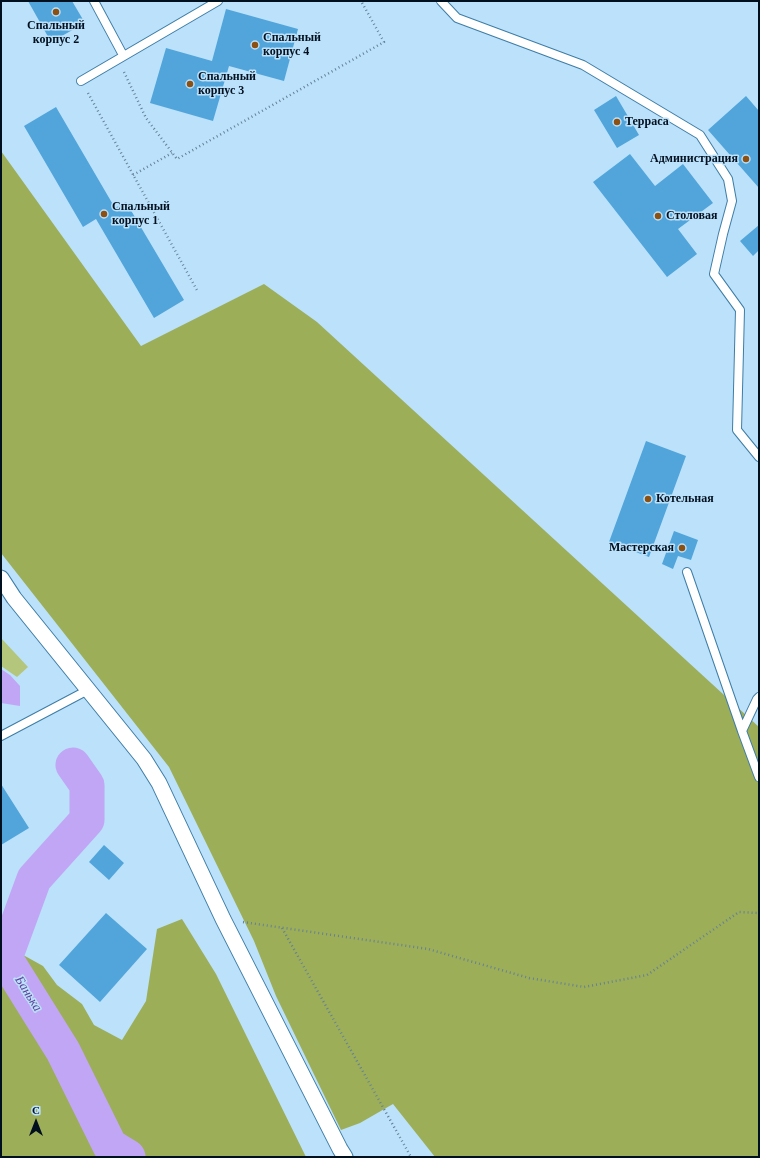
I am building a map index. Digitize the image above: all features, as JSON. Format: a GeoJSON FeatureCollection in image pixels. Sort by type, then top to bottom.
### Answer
{"type":"FeatureCollection","features":[{"type":"Feature","properties":{"kind":"street"},"geometry":{"type":"LineString","coordinates":[[1,578],[14,598],[144,759],[159,783],[223,919],[345,1157]]}},
{"type":"Feature","properties":{"kind":"lane"},"geometry":{"type":"LineString","coordinates":[[94,1],[120,57]]}},
{"type":"Feature","properties":{"kind":"lane"},"geometry":{"type":"LineString","coordinates":[[81,81],[218,1]]}},
{"type":"Feature","properties":{"kind":"lane"},"geometry":{"type":"LineString","coordinates":[[441,1],[457,18],[583,65],[700,135],[728,179],[732,201],[714,274],[740,310],[737,430],[759,457]]}},
{"type":"Feature","properties":{"kind":"lane"},"geometry":{"type":"LineString","coordinates":[[687,572],[759,778]]}},
{"type":"Feature","properties":{"kind":"lane"},"geometry":{"type":"LineString","coordinates":[[1,736],[88,690]]}},
{"type":"Feature","properties":{"kind":"lane"},"geometry":{"type":"LineString","coordinates":[[742,731],[757,698],[759,697]]}},
{"type":"Feature","properties":{"kind":"path"},"geometry":{"type":"LineString","coordinates":[[120,57],[146,118],[177,159],[384,42],[361,1]]}},
{"type":"Feature","properties":{"kind":"path"},"geometry":{"type":"LineString","coordinates":[[81,81],[198,292]]}},
{"type":"Feature","properties":{"kind":"path"},"geometry":{"type":"LineString","coordinates":[[133,175],[172,153]]}},
{"type":"Feature","properties":{"kind":"path"},"geometry":{"type":"LineString","coordinates":[[223,919],[428,949],[529,978],[584,987],[648,975],[739,912],[759,913]]}},
{"type":"Feature","properties":{"kind":"path"},"geometry":{"type":"LineString","coordinates":[[282,928],[411,1157]]}},
{"type":"Feature","properties":{"kind":"green space"},"geometry":{"type":"Polygon","coordinates":[[[1,151],[141,346],[264,284],[317,322],[759,727],[759,1157],[435,1157],[393,1104],[360,1123],[341,1130],[276,996],[254,941],[169,767],[1,553],[1,151]]]}},
{"type":"Feature","properties":{"kind":"green space"},"geometry":{"type":"Polygon","coordinates":[[[1,638],[28,667],[17,677],[1,666],[1,638]]]}},
{"type":"Feature","properties":{"kind":"green space"},"geometry":{"type":"Polygon","coordinates":[[[182,919],[216,974],[306,1157],[1,1157],[1,956],[16,951],[43,966],[57,985],[82,1004],[94,1025],[122,1040],[146,1001],[157,929],[182,919]]]}},
{"type":"Feature","properties":{"kind":"shaded area"},"geometry":{"type":"Polygon","coordinates":[[[1,669],[10,675],[20,686],[20,706],[1,703],[1,669]]]}},
{"type":"Feature","properties":{"kind":"building","name":"Спальный корпус 2"},"geometry":{"type":"Polygon","coordinates":[[[28,1],[72,1],[85,23],[51,42],[28,1]]]}},
{"type":"Feature","properties":{"kind":"building"},"geometry":{"type":"Polygon","coordinates":[[[226,9],[298,29],[284,81],[229,66],[213,121],[150,103],[166,48],[212,61],[226,9]]]}},
{"type":"Feature","properties":{"kind":"building","name":"Терраса"},"geometry":{"type":"Polygon","coordinates":[[[616,96],[639,135],[617,148],[594,110],[616,96]]]}},
{"type":"Feature","properties":{"kind":"building","name":"Администрация"},"geometry":{"type":"Polygon","coordinates":[[[746,96],[759,111],[759,188],[708,130],[746,96]]]}},
{"type":"Feature","properties":{"kind":"building","name":"Спальный корпус 1"},"geometry":{"type":"Polygon","coordinates":[[[56,107],[115,208],[126,202],[184,300],[154,318],[96,219],[83,227],[24,126],[56,107]]]}},
{"type":"Feature","properties":{"kind":"building","name":"Столовая"},"geometry":{"type":"Polygon","coordinates":[[[630,154],[655,186],[683,164],[713,203],[678,229],[697,254],[667,277],[593,182],[630,154]]]}},
{"type":"Feature","properties":{"kind":"building"},"geometry":{"type":"Polygon","coordinates":[[[759,225],[759,250],[753,256],[740,241],[759,225]]]}},
{"type":"Feature","properties":{"kind":"building","name":"Котельная"},"geometry":{"type":"Polygon","coordinates":[[[646,441],[686,456],[649,557],[609,542],[646,441]]]}},
{"type":"Feature","properties":{"kind":"building","name":"Мастерская"},"geometry":{"type":"Polygon","coordinates":[[[674,531],[698,540],[691,560],[678,556],[673,569],[662,564],[674,531]]]}},
{"type":"Feature","properties":{"kind":"building"},"geometry":{"type":"Polygon","coordinates":[[[1,784],[29,828],[1,845],[1,784]]]}},
{"type":"Feature","properties":{"kind":"building"},"geometry":{"type":"Polygon","coordinates":[[[104,845],[124,863],[109,880],[89,862],[104,845]]]}},
{"type":"Feature","properties":{"kind":"building"},"geometry":{"type":"Polygon","coordinates":[[[106,913],[147,949],[100,1002],[59,965],[106,913]]]}},
{"type":"Feature","properties":{"kind":"waterway","name":"Банька"},"geometry":{"type":"LineString","coordinates":[[73,765],[87,785],[87,820],[34,879],[5,958],[63,1051],[110,1146],[128,1157]]}},
{"type":"Feature","properties":{"kind":"place","name":"Спальный корпус 2"},"geometry":{"type":"Point","coordinates":[56,12]}},
{"type":"Feature","properties":{"kind":"place","name":"Спальный корпус 4"},"geometry":{"type":"Point","coordinates":[255,45]}},
{"type":"Feature","properties":{"kind":"place","name":"Спальный корпус 3"},"geometry":{"type":"Point","coordinates":[190,84]}},
{"type":"Feature","properties":{"kind":"place","name":"Терраса"},"geometry":{"type":"Point","coordinates":[617,122]}},
{"type":"Feature","properties":{"kind":"place","name":"Администрация"},"geometry":{"type":"Point","coordinates":[746,159]}},
{"type":"Feature","properties":{"kind":"place","name":"Спальный корпус 1"},"geometry":{"type":"Point","coordinates":[104,214]}},
{"type":"Feature","properties":{"kind":"place","name":"Столовая"},"geometry":{"type":"Point","coordinates":[658,216]}},
{"type":"Feature","properties":{"kind":"place","name":"Котельная"},"geometry":{"type":"Point","coordinates":[648,499]}},
{"type":"Feature","properties":{"kind":"place","name":"Мастерская"},"geometry":{"type":"Point","coordinates":[682,548]}}]}
